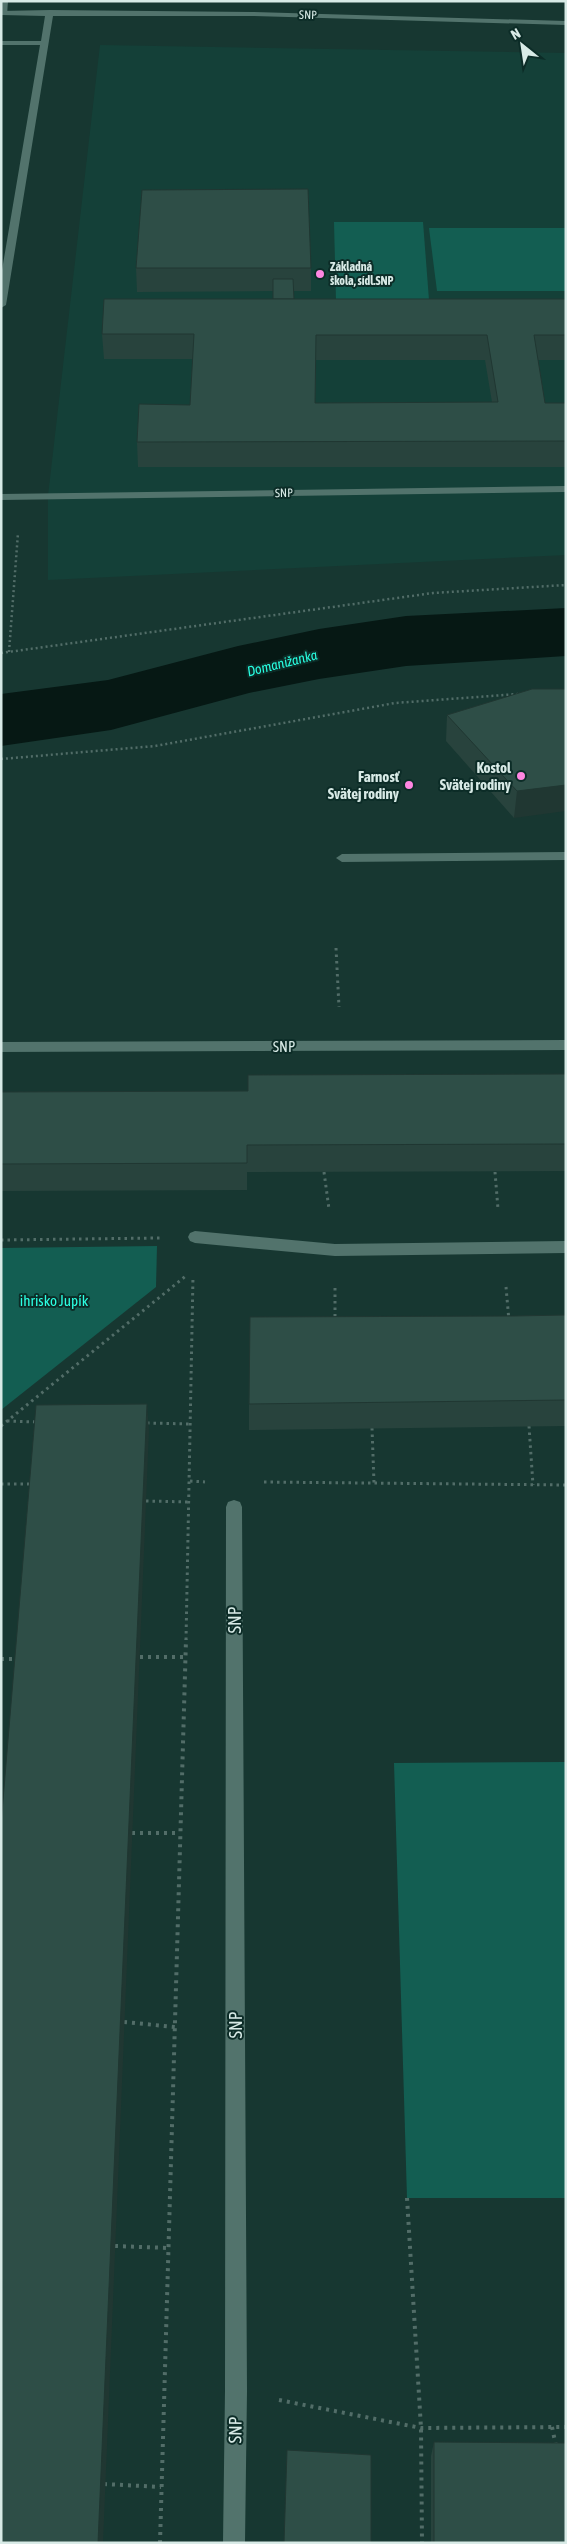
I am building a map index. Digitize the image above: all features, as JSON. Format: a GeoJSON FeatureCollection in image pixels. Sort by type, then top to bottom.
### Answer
{"type":"FeatureCollection","features":[{"type":"Feature","properties":{"kind":"street"},"geometry":{"type":"LineString","coordinates":[[3,12],[4,1]]}},
{"type":"Feature","properties":{"kind":"street","name":"SNP"},"geometry":{"type":"LineString","coordinates":[[3,12],[252,14],[566,23]]}},
{"type":"Feature","properties":{"kind":"street"},"geometry":{"type":"LineString","coordinates":[[1,305],[50,12]]}},
{"type":"Feature","properties":{"kind":"street"},"geometry":{"type":"LineString","coordinates":[[1,44],[44,43]]}},
{"type":"Feature","properties":{"kind":"street","name":"SNP"},"geometry":{"type":"LineString","coordinates":[[1,497],[566,488]]}},
{"type":"Feature","properties":{"kind":"street"},"geometry":{"type":"LineString","coordinates":[[342,858],[566,856]]}},
{"type":"Feature","properties":{"kind":"street","name":"SNP"},"geometry":{"type":"LineString","coordinates":[[1,1047],[566,1045]]}},
{"type":"Feature","properties":{"kind":"street"},"geometry":{"type":"LineString","coordinates":[[194,1237],[335,1250],[566,1247]]}},
{"type":"Feature","properties":{"kind":"street","name":"SNP"},"geometry":{"type":"LineString","coordinates":[[234,1507],[236,2391],[234,2543]]}},
{"type":"Feature","properties":{"kind":"path"},"geometry":{"type":"LineString","coordinates":[[9,652],[20,496]]}},
{"type":"Feature","properties":{"kind":"path"},"geometry":{"type":"LineString","coordinates":[[1,654],[321,607],[433,594],[566,585]]}},
{"type":"Feature","properties":{"kind":"path"},"geometry":{"type":"LineString","coordinates":[[1,759],[155,746],[395,703],[518,694]]}},
{"type":"Feature","properties":{"kind":"path"},"geometry":{"type":"LineString","coordinates":[[336,948],[340,1046]]}},
{"type":"Feature","properties":{"kind":"path"},"geometry":{"type":"LineString","coordinates":[[1,1240],[194,1237]]}},
{"type":"Feature","properties":{"kind":"path"},"geometry":{"type":"LineString","coordinates":[[502,1248],[509,1324]]}},
{"type":"Feature","properties":{"kind":"path"},"geometry":{"type":"LineString","coordinates":[[335,1250],[335,1324]]}},
{"type":"Feature","properties":{"kind":"path"},"geometry":{"type":"LineString","coordinates":[[1,1426],[193,1270],[188,1424],[190,1502],[160,2543]]}},
{"type":"Feature","properties":{"kind":"path"},"geometry":{"type":"LineString","coordinates":[[8,1421],[46,1422]]}},
{"type":"Feature","properties":{"kind":"path"},"geometry":{"type":"LineString","coordinates":[[141,1423],[188,1424]]}},
{"type":"Feature","properties":{"kind":"path"},"geometry":{"type":"LineString","coordinates":[[529,1426],[533,1485]]}},
{"type":"Feature","properties":{"kind":"path"},"geometry":{"type":"LineString","coordinates":[[372,1428],[374,1483]]}},
{"type":"Feature","properties":{"kind":"path"},"geometry":{"type":"LineString","coordinates":[[190,1482],[209,1482]]}},
{"type":"Feature","properties":{"kind":"path"},"geometry":{"type":"LineString","coordinates":[[257,1482],[566,1485]]}},
{"type":"Feature","properties":{"kind":"path"},"geometry":{"type":"LineString","coordinates":[[1,1484],[35,1484]]}},
{"type":"Feature","properties":{"kind":"path"},"geometry":{"type":"LineString","coordinates":[[146,1501],[190,1502]]}},
{"type":"Feature","properties":{"kind":"path"},"geometry":{"type":"LineString","coordinates":[[140,1657],[185,1657]]}},
{"type":"Feature","properties":{"kind":"path"},"geometry":{"type":"LineString","coordinates":[[1,1659],[21,1659]]}},
{"type":"Feature","properties":{"kind":"path"},"geometry":{"type":"LineString","coordinates":[[132,1832],[180,1833]]}},
{"type":"Feature","properties":{"kind":"path"},"geometry":{"type":"LineString","coordinates":[[124,2022],[175,2027]]}},
{"type":"Feature","properties":{"kind":"path"},"geometry":{"type":"LineString","coordinates":[[407,2198],[421,2428],[422,2543]]}},
{"type":"Feature","properties":{"kind":"path"},"geometry":{"type":"LineString","coordinates":[[115,2246],[168,2248]]}},
{"type":"Feature","properties":{"kind":"path"},"geometry":{"type":"LineString","coordinates":[[236,2391],[421,2428],[566,2427]]}},
{"type":"Feature","properties":{"kind":"path"},"geometry":{"type":"LineString","coordinates":[[552,2427],[557,2450]]}},
{"type":"Feature","properties":{"kind":"path"},"geometry":{"type":"LineString","coordinates":[[104,2484],[161,2487]]}},
{"type":"Feature","properties":{"kind":"shaded area","name":"Základná škola, sídl.SNP"},"geometry":{"type":"Polygon","coordinates":[[[100,45],[566,53],[566,555],[48,580],[48,496],[100,45]]]}},
{"type":"Feature","properties":{"kind":"green space"},"geometry":{"type":"Polygon","coordinates":[[[334,222],[423,222],[429,300],[336,300],[334,222]]]}},
{"type":"Feature","properties":{"kind":"green space"},"geometry":{"type":"Polygon","coordinates":[[[429,228],[566,228],[566,291],[437,291],[429,228]]]}},
{"type":"Feature","properties":{"kind":"green space","name":"ihrisko Jupík"},"geometry":{"type":"Polygon","coordinates":[[[157,1246],[156,1287],[1,1410],[1,1248],[157,1246]]]}},
{"type":"Feature","properties":{"kind":"green space"},"geometry":{"type":"Polygon","coordinates":[[[566,1762],[566,2198],[407,2198],[394,1763],[566,1762]]]}},
{"type":"Feature","properties":{"kind":"building"},"geometry":{"type":"Polygon","coordinates":[[[308,189],[311,268],[136,268],[142,190],[308,189]]]}},
{"type":"Feature","properties":{"kind":"building"},"geometry":{"type":"Polygon","coordinates":[[[273,279],[293,279],[294,299],[273,299],[273,279]]]}},
{"type":"Feature","properties":{"kind":"building"},"geometry":{"type":"Polygon","coordinates":[[[104,299],[566,299],[566,335],[534,335],[545,403],[566,403],[566,441],[137,442],[139,404],[190,405],[194,334],[102,334],[104,299]],[[316,335],[315,403],[498,402],[487,335],[316,335]]]}},
{"type":"Feature","properties":{"kind":"building","name":"Kostol Svätej rodiny"},"geometry":{"type":"Polygon","coordinates":[[[532,689],[566,689],[566,785],[517,791],[447,715],[532,689]]]}},
{"type":"Feature","properties":{"kind":"building"},"geometry":{"type":"Polygon","coordinates":[[[566,1074],[566,1144],[247,1145],[247,1163],[1,1164],[1,1092],[248,1091],[248,1075],[566,1074]]]}},
{"type":"Feature","properties":{"kind":"building"},"geometry":{"type":"Polygon","coordinates":[[[566,1315],[566,1400],[249,1404],[250,1317],[566,1315]]]}},
{"type":"Feature","properties":{"kind":"building"},"geometry":{"type":"Polygon","coordinates":[[[147,1404],[98,2543],[1,2543],[1,1824],[36,1405],[147,1404]]]}},
{"type":"Feature","properties":{"kind":"building"},"geometry":{"type":"Polygon","coordinates":[[[434,2442],[566,2443],[566,2543],[434,2543],[434,2442]]]}},
{"type":"Feature","properties":{"kind":"building"},"geometry":{"type":"Polygon","coordinates":[[[287,2450],[371,2455],[371,2543],[284,2543],[287,2450]]]}},
{"type":"Feature","properties":{"kind":"waterway","name":"Domanižanka"},"geometry":{"type":"LineString","coordinates":[[1,720],[111,705],[238,671],[319,654],[406,641],[566,632]]}},
{"type":"Feature","properties":{"kind":"place","name":"Základná škola, sídl.SNP"},"geometry":{"type":"Point","coordinates":[320,274]}},
{"type":"Feature","properties":{"kind":"place","name":"Kostol Svätej rodiny"},"geometry":{"type":"Point","coordinates":[521,776]}},
{"type":"Feature","properties":{"kind":"place","name":"Farnosť Svätej rodiny"},"geometry":{"type":"Point","coordinates":[409,785]}}]}
